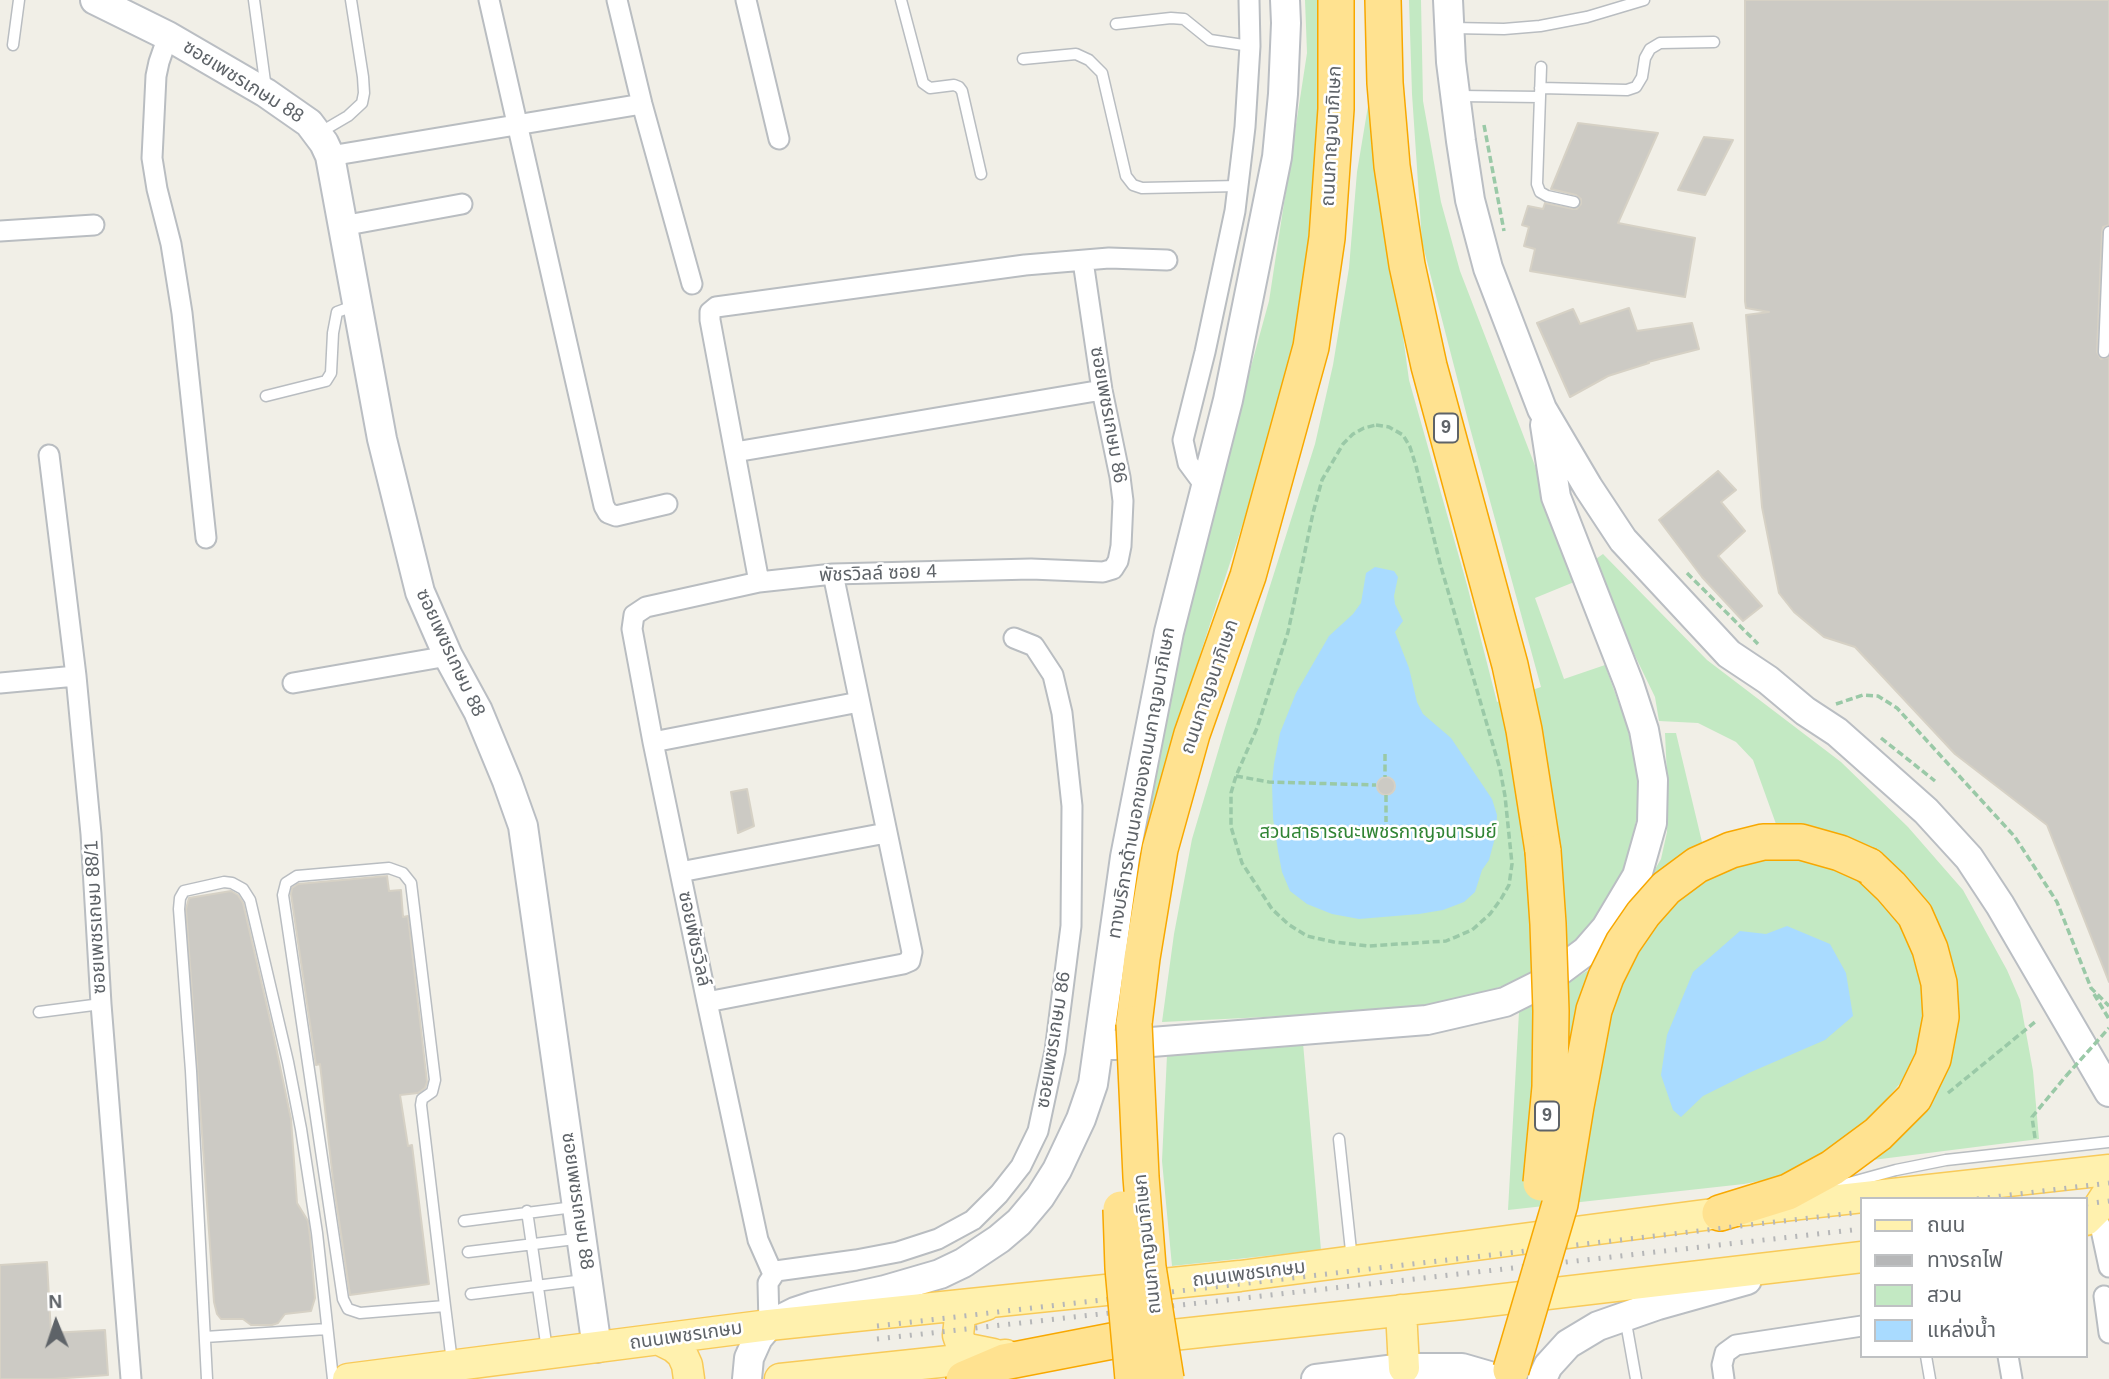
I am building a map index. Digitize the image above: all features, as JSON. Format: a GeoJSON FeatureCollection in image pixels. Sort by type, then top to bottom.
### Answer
{"type":"FeatureCollection","features":[{"type":"Feature","properties":{"kind":"highway","name":"ถนนกาญจนาภิเษก"},"geometry":{"type":"LineString","coordinates":[[1166,1379],[1148,1267],[1140,1164],[1134,1024],[1142,958],[1160,849],[1192,734],[1248,576],[1311,347],[1327,238],[1334,135],[1336,0]]}},
{"type":"Feature","properties":{"kind":"highway","name":"9"},"geometry":{"type":"LineString","coordinates":[[1383,0],[1385,83],[1392,166],[1407,265],[1429,366],[1510,665],[1526,741],[1543,851],[1551,1010],[1550,1087],[1544,1164],[1515,1377]]}},
{"type":"Feature","properties":{"kind":"highway"},"geometry":{"type":"LineString","coordinates":[[1515,1377],[1560,1204],[1594,1010],[1623,943],[1643,914],[1666,888],[1698,865],[1731,850],[1763,842],[1801,842],[1840,853],[1869,866],[1914,915],[1930,948],[1939,983],[1941,1017],[1933,1059],[1914,1098],[1878,1134],[1841,1161],[1787,1192],[1720,1213]]}},
{"type":"Feature","properties":{"kind":"highway"},"geometry":{"type":"LineString","coordinates":[[1133,1379],[1123,1268],[1120,1190],[1124,1102],[1134,1024]]}},
{"type":"Feature","properties":{"kind":"highway"},"geometry":{"type":"LineString","coordinates":[[964,1379],[1004,1362],[1112,1341]]}},
{"type":"Feature","properties":{"kind":"main road","name":"ซอยเพชรเกษม 88"},"geometry":{"type":"LineString","coordinates":[[95,0],[168,36],[266,93],[309,123],[323,145],[342,226],[382,439],[420,592],[448,656],[478,711],[523,826],[597,1348]]}},
{"type":"Feature","properties":{"kind":"main road","name":"ทางบริการด้านนอกของถนนกาญจนาภิเษก"},"geometry":{"type":"LineString","coordinates":[[769,1325],[813,1306],[885,1290],[940,1274],[963,1263],[1019,1222],[1057,1170],[1081,1119],[1093,1084],[1125,857],[1170,632],[1237,357],[1277,157],[1283,94],[1285,0]]}},
{"type":"Feature","properties":{"kind":"main road"},"geometry":{"type":"LineString","coordinates":[[1448,14],[1455,96],[1470,200],[1488,268],[1542,409],[1588,487],[1623,540],[1729,654],[1837,732],[1926,811],[1969,858],[2000,905],[2109,1092]]}},
{"type":"Feature","properties":{"kind":"main road"},"geometry":{"type":"LineString","coordinates":[[1099,1046],[1427,1020],[1505,1002],[1543,983],[1586,951],[1606,928],[1637,876],[1651,822],[1653,780],[1644,730],[1629,684],[1556,497],[1542,409]]}},
{"type":"Feature","properties":{"kind":"main road"},"geometry":{"type":"LineString","coordinates":[[2046,985],[2109,1065]]}},
{"type":"Feature","properties":{"kind":"main road","name":"ถนนเพชรเกษม"},"geometry":{"type":"LineString","coordinates":[[1865,1197],[2109,1170]]}},
{"type":"Feature","properties":{"kind":"main road"},"geometry":{"type":"LineString","coordinates":[[2095,1224],[2098,1208],[2109,1191]]}},
{"type":"Feature","properties":{"kind":"main road","name":"ถนนเพชรเกษม"},"geometry":{"type":"LineString","coordinates":[[348,1379],[769,1325],[1240,1276],[1720,1213],[1860,1198]]}},
{"type":"Feature","properties":{"kind":"main road"},"geometry":{"type":"LineString","coordinates":[[780,1379],[1860,1257]]}},
{"type":"Feature","properties":{"kind":"main road"},"geometry":{"type":"LineString","coordinates":[[1316,1379],[1462,1368],[1494,1376],[1515,1377],[1548,1366],[1568,1344],[1598,1326],[1737,1282],[1824,1262]]}},
{"type":"Feature","properties":{"kind":"main road"},"geometry":{"type":"LineString","coordinates":[[992,1303],[966,1311],[960,1317],[958,1335],[961,1343],[968,1349],[1000,1356]]}},
{"type":"Feature","properties":{"kind":"main road"},"geometry":{"type":"LineString","coordinates":[[1401,1310],[1405,1373]]}},
{"type":"Feature","properties":{"kind":"main road"},"geometry":{"type":"LineString","coordinates":[[747,1379],[749,1358],[758,1338],[769,1325]]}},
{"type":"Feature","properties":{"kind":"main road"},"geometry":{"type":"LineString","coordinates":[[660,1340],[682,1354],[689,1379]]}},
{"type":"Feature","properties":{"kind":"street"},"geometry":{"type":"LineString","coordinates":[[489,0],[604,506],[608,513],[616,516],[667,504]]}},
{"type":"Feature","properties":{"kind":"street"},"geometry":{"type":"LineString","coordinates":[[617,0],[642,104],[692,284]]}},
{"type":"Feature","properties":{"kind":"street"},"geometry":{"type":"LineString","coordinates":[[746,0],[779,139]]}},
{"type":"Feature","properties":{"kind":"street"},"geometry":{"type":"LineString","coordinates":[[1205,486],[1188,463],[1183,440],[1235,211],[1251,46],[1249,0]]}},
{"type":"Feature","properties":{"kind":"street"},"geometry":{"type":"LineString","coordinates":[[168,36],[156,76],[152,159],[183,313],[206,538]]}},
{"type":"Feature","properties":{"kind":"street"},"geometry":{"type":"LineString","coordinates":[[323,145],[516,126],[642,104]]}},
{"type":"Feature","properties":{"kind":"street"},"geometry":{"type":"LineString","coordinates":[[342,226],[462,204]]}},
{"type":"Feature","properties":{"kind":"street"},"geometry":{"type":"LineString","coordinates":[[0,231],[94,225]]}},
{"type":"Feature","properties":{"kind":"street"},"geometry":{"type":"LineString","coordinates":[[760,582],[710,320],[710,312],[716,307],[1026,265],[1109,258],[1167,260]]}},
{"type":"Feature","properties":{"kind":"street","name":"ซอยเพชรเกษม 86"},"geometry":{"type":"LineString","coordinates":[[1083,261],[1102,390],[1123,500],[1121,546],[1113,569]]}},
{"type":"Feature","properties":{"kind":"street"},"geometry":{"type":"LineString","coordinates":[[1205,352],[1237,357]]}},
{"type":"Feature","properties":{"kind":"street"},"geometry":{"type":"LineString","coordinates":[[735,452],[1102,390]]}},
{"type":"Feature","properties":{"kind":"street","name":"ซอยเพชรเกษม 88/1"},"geometry":{"type":"LineString","coordinates":[[49,455],[76,676],[91,834],[101,1004],[131,1379]]}},
{"type":"Feature","properties":{"kind":"street","name":"พัชรวิลล์ ซอย 4"},"geometry":{"type":"LineString","coordinates":[[646,607],[760,582],[832,574],[1031,569],[1103,572],[1113,569]]}},
{"type":"Feature","properties":{"kind":"street"},"geometry":{"type":"LineString","coordinates":[[707,1002],[911,961],[912,951],[832,574]]}},
{"type":"Feature","properties":{"kind":"street","name":"ซอยพัชรวิลล์"},"geometry":{"type":"LineString","coordinates":[[646,607],[634,615],[632,629],[653,742],[758,1240],[774,1274]]}},
{"type":"Feature","properties":{"kind":"street","name":"ซอยเพชรเกษม 86"},"geometry":{"type":"LineString","coordinates":[[774,1274],[787,1268],[898,1252],[938,1239],[973,1220],[999,1194],[1021,1167],[1038,1131],[1055,1051],[1071,926],[1072,806],[1062,713],[1053,675],[1034,646],[1014,638]]}},
{"type":"Feature","properties":{"kind":"street"},"geometry":{"type":"LineString","coordinates":[[293,683],[448,656]]}},
{"type":"Feature","properties":{"kind":"street"},"geometry":{"type":"LineString","coordinates":[[0,683],[76,676]]}},
{"type":"Feature","properties":{"kind":"street"},"geometry":{"type":"LineString","coordinates":[[653,742],[859,702]]}},
{"type":"Feature","properties":{"kind":"street"},"geometry":{"type":"LineString","coordinates":[[680,872],[886,833]]}},
{"type":"Feature","properties":{"kind":"street"},"geometry":{"type":"LineString","coordinates":[[2095,1224],[2109,1267]]}},
{"type":"Feature","properties":{"kind":"street"},"geometry":{"type":"LineString","coordinates":[[769,1325],[768,1283],[774,1274]]}},
{"type":"Feature","properties":{"kind":"street"},"geometry":{"type":"LineString","coordinates":[[2100,1296],[2109,1333]]}},
{"type":"Feature","properties":{"kind":"street"},"geometry":{"type":"LineString","coordinates":[[1724,1379],[1725,1353],[1736,1345],[1860,1326]]}},
{"type":"Feature","properties":{"kind":"street"},"geometry":{"type":"LineString","coordinates":[[2008,1358],[2012,1379]]}},
{"type":"Feature","properties":{"kind":"lane"},"geometry":{"type":"LineString","coordinates":[[13,45],[19,0]]}},
{"type":"Feature","properties":{"kind":"lane"},"geometry":{"type":"LineString","coordinates":[[254,0],[266,93]]}},
{"type":"Feature","properties":{"kind":"lane"},"geometry":{"type":"LineString","coordinates":[[323,145],[362,103],[364,93],[351,0]]}},
{"type":"Feature","properties":{"kind":"lane"},"geometry":{"type":"LineString","coordinates":[[901,0],[923,83],[930,88],[954,85],[962,92],[981,174]]}},
{"type":"Feature","properties":{"kind":"lane"},"geometry":{"type":"LineString","coordinates":[[1448,14],[1504,29],[1540,26],[1587,17],[1644,0]]}},
{"type":"Feature","properties":{"kind":"lane"},"geometry":{"type":"LineString","coordinates":[[1116,24],[1184,19],[1210,40],[1251,46]]}},
{"type":"Feature","properties":{"kind":"lane"},"geometry":{"type":"LineString","coordinates":[[1455,96],[1627,90],[1636,87],[1642,77],[1645,58],[1650,49],[1660,43],[1714,43]]}},
{"type":"Feature","properties":{"kind":"lane"},"geometry":{"type":"LineString","coordinates":[[1023,59],[1076,54],[1089,60],[1102,73],[1126,176],[1133,185],[1142,188],[1238,186]]}},
{"type":"Feature","properties":{"kind":"lane"},"geometry":{"type":"LineString","coordinates":[[1541,67],[1537,184],[1540,192],[1547,196],[1574,202]]}},
{"type":"Feature","properties":{"kind":"lane"},"geometry":{"type":"LineString","coordinates":[[2104,352],[2109,232]]}},
{"type":"Feature","properties":{"kind":"lane"},"geometry":{"type":"LineString","coordinates":[[266,396],[326,381],[331,373],[337,312],[356,305]]}},
{"type":"Feature","properties":{"kind":"lane"},"geometry":{"type":"LineString","coordinates":[[445,1306],[360,1313],[348,1309],[343,1299],[284,895],[286,883],[297,876],[389,868],[403,873],[411,883],[435,1080],[432,1092],[422,1099],[421,1105],[445,1306],[452,1366]]}},
{"type":"Feature","properties":{"kind":"lane"},"geometry":{"type":"LineString","coordinates":[[207,1379],[202,1188],[180,898],[184,891],[224,882],[243,889],[250,900],[288,1062],[317,1233],[332,1379]]}},
{"type":"Feature","properties":{"kind":"lane"},"geometry":{"type":"LineString","coordinates":[[39,1012],[101,1004]]}},
{"type":"Feature","properties":{"kind":"lane"},"geometry":{"type":"LineString","coordinates":[[1339,1139],[1352,1261]]}},
{"type":"Feature","properties":{"kind":"lane"},"geometry":{"type":"LineString","coordinates":[[1784,1206],[1840,1184],[1946,1160],[2109,1142]]}},
{"type":"Feature","properties":{"kind":"lane"},"geometry":{"type":"LineString","coordinates":[[296,1182],[309,1182]]}},
{"type":"Feature","properties":{"kind":"lane"},"geometry":{"type":"LineString","coordinates":[[464,1221],[566,1208]]}},
{"type":"Feature","properties":{"kind":"lane"},"geometry":{"type":"LineString","coordinates":[[527,1212],[547,1354]]}},
{"type":"Feature","properties":{"kind":"lane"},"geometry":{"type":"LineString","coordinates":[[468,1252],[567,1240]]}},
{"type":"Feature","properties":{"kind":"lane"},"geometry":{"type":"LineString","coordinates":[[471,1294],[576,1281]]}},
{"type":"Feature","properties":{"kind":"lane"},"geometry":{"type":"LineString","coordinates":[[1625,1316],[1636,1379]]}},
{"type":"Feature","properties":{"kind":"lane"},"geometry":{"type":"LineString","coordinates":[[205,1337],[327,1329]]}},
{"type":"Feature","properties":{"kind":"lane"},"geometry":{"type":"LineString","coordinates":[[1926,1358],[1930,1379]]}},
{"type":"Feature","properties":{"kind":"path"},"geometry":{"type":"LineString","coordinates":[[1482,117],[1503,231]]}},
{"type":"Feature","properties":{"kind":"path"},"geometry":{"type":"LineString","coordinates":[[1376,425],[1390,427],[1403,435],[1410,447],[1441,568],[1496,756],[1510,835],[1512,864],[1509,885],[1490,914],[1472,930],[1446,941],[1368,946],[1307,936],[1288,924],[1272,909],[1242,863],[1231,827],[1231,793],[1236,776],[1257,729],[1288,632],[1322,480],[1333,459],[1353,434],[1376,425]]}},
{"type":"Feature","properties":{"kind":"path"},"geometry":{"type":"LineString","coordinates":[[1679,565],[1765,649]]}},
{"type":"Feature","properties":{"kind":"path"},"geometry":{"type":"LineString","coordinates":[[1836,704],[1863,695],[1878,696],[1897,708],[2015,837],[2057,902],[2091,988],[2109,1019]]}},
{"type":"Feature","properties":{"kind":"path"},"geometry":{"type":"LineString","coordinates":[[1827,697],[1847,713]]}},
{"type":"Feature","properties":{"kind":"path"},"geometry":{"type":"LineString","coordinates":[[1880,738],[1935,781]]}},
{"type":"Feature","properties":{"kind":"path"},"geometry":{"type":"LineString","coordinates":[[1385,754],[1385,777]]}},
{"type":"Feature","properties":{"kind":"path"},"geometry":{"type":"LineString","coordinates":[[1236,776],[1269,782],[1376,785]]}},
{"type":"Feature","properties":{"kind":"path"},"geometry":{"type":"LineString","coordinates":[[1385,795],[1386,821]]}},
{"type":"Feature","properties":{"kind":"path"},"geometry":{"type":"LineString","coordinates":[[2091,988],[2109,1006]]}},
{"type":"Feature","properties":{"kind":"path"},"geometry":{"type":"LineString","coordinates":[[1948,1093],[2035,1022]]}},
{"type":"Feature","properties":{"kind":"path"},"geometry":{"type":"LineString","coordinates":[[2036,1143],[2032,1117],[2109,1028]]}},
{"type":"Feature","properties":{"kind":"green space"},"geometry":{"type":"Polygon","coordinates":[[[1305,0],[1317,0],[1320,75],[1316,198],[1289,382],[1182,710],[1145,854],[1132,851],[1208,523],[1269,301],[1307,53],[1305,0]]]}},
{"type":"Feature","properties":{"kind":"green space","name":"สวนสาธารณะเพชรกาญจนารมย์"},"geometry":{"type":"Polygon","coordinates":[[[1409,0],[1421,0],[1423,101],[1441,202],[1460,271],[1579,580],[1535,598],[1564,679],[1605,665],[1627,726],[1639,775],[1637,817],[1626,865],[1602,912],[1570,952],[1527,977],[1483,993],[1426,1005],[1348,1013],[1162,1022],[1174,934],[1192,839],[1315,444],[1333,365],[1349,268],[1357,172],[1370,94],[1409,380],[1497,702],[1541,687],[1422,242],[1409,0]]]}},
{"type":"Feature","properties":{"kind":"green space"},"geometry":{"type":"Polygon","coordinates":[[[1603,554],[1707,660],[1841,762],[1908,827],[1963,890],[2007,970],[2020,1000],[2033,1071],[2039,1139],[1857,1162],[1924,1098],[1950,1036],[1954,994],[1942,945],[1913,891],[1869,848],[1825,830],[1812,862],[1857,872],[1877,885],[1896,905],[1915,949],[1932,1001],[1932,1029],[1914,1067],[1875,1113],[1826,1156],[1791,1175],[1744,1184],[1508,1210],[1519,1012],[1592,968],[1661,859],[1667,832],[1665,733],[1676,733],[1702,842],[1776,824],[1753,760],[1736,742],[1698,723],[1659,721],[1655,697],[1590,563],[1603,554]]]}},
{"type":"Feature","properties":{"kind":"green space"},"geometry":{"type":"Polygon","coordinates":[[[1303,1043],[1321,1250],[1172,1266],[1162,1161],[1167,1055],[1303,1043]]]}},
{"type":"Feature","properties":{"kind":"water"},"geometry":{"type":"Polygon","coordinates":[[[1375,567],[1394,571],[1398,577],[1394,596],[1403,621],[1395,632],[1409,668],[1417,702],[1423,714],[1451,738],[1492,799],[1497,815],[1496,834],[1489,860],[1482,870],[1475,892],[1464,902],[1443,910],[1419,914],[1359,919],[1332,914],[1307,904],[1290,891],[1282,872],[1278,851],[1273,818],[1272,782],[1280,733],[1296,693],[1329,636],[1361,603],[1366,573],[1375,567]]]}},
{"type":"Feature","properties":{"kind":"water"},"geometry":{"type":"Polygon","coordinates":[[[1787,926],[1830,944],[1846,973],[1853,1016],[1825,1040],[1703,1096],[1681,1117],[1673,1110],[1661,1075],[1667,1035],[1693,972],[1740,931],[1766,934],[1787,926]]]}},
{"type":"Feature","properties":{"kind":"building"},"geometry":{"type":"Polygon","coordinates":[[[1745,0],[2109,0],[2109,225],[2103,227],[2102,232],[2097,352],[2101,359],[2109,357],[2109,982],[2047,825],[1955,754],[1855,647],[1824,637],[1794,612],[1779,593],[1762,507],[1746,315],[1769,312],[1746,308],[1745,301],[1745,0]]]}},
{"type":"Feature","properties":{"kind":"building"},"geometry":{"type":"Polygon","coordinates":[[[1578,123],[1658,133],[1618,223],[1695,238],[1685,297],[1530,271],[1535,249],[1524,246],[1529,227],[1522,225],[1528,206],[1543,209],[1545,203],[1577,209],[1581,204],[1581,199],[1576,195],[1551,189],[1578,123]]]}},
{"type":"Feature","properties":{"kind":"building"},"geometry":{"type":"Polygon","coordinates":[[[1704,137],[1733,140],[1705,195],[1678,190],[1704,137]]]}},
{"type":"Feature","properties":{"kind":"building"},"geometry":{"type":"Polygon","coordinates":[[[1629,308],[1637,331],[1692,323],[1699,349],[1608,376],[1570,397],[1537,323],[1573,309],[1580,324],[1629,308]]]}},
{"type":"Feature","properties":{"kind":"building"},"geometry":{"type":"Polygon","coordinates":[[[1718,471],[1736,490],[1721,502],[1745,531],[1718,556],[1762,606],[1743,621],[1702,577],[1659,520],[1718,471]]]}},
{"type":"Feature","properties":{"kind":"building"},"geometry":{"type":"Polygon","coordinates":[[[1386,777],[1392,780],[1395,786],[1392,792],[1386,795],[1380,792],[1377,786],[1380,780],[1386,777]]]}},
{"type":"Feature","properties":{"kind":"building"},"geometry":{"type":"Polygon","coordinates":[[[747,789],[754,826],[738,833],[731,792],[747,789]]]}},
{"type":"Feature","properties":{"kind":"building"},"geometry":{"type":"Polygon","coordinates":[[[387,876],[389,891],[401,890],[403,917],[408,916],[427,1082],[425,1088],[418,1093],[400,1095],[408,1146],[412,1145],[429,1284],[350,1295],[320,1064],[316,1065],[291,894],[292,888],[298,884],[387,876]]]}},
{"type":"Feature","properties":{"kind":"building"},"geometry":{"type":"Polygon","coordinates":[[[231,891],[238,895],[243,903],[272,1028],[291,1119],[297,1203],[308,1221],[310,1237],[315,1298],[311,1311],[285,1314],[278,1323],[272,1325],[251,1325],[243,1319],[221,1319],[214,1302],[186,909],[189,898],[231,891]]]}},
{"type":"Feature","properties":{"kind":"building"},"geometry":{"type":"Polygon","coordinates":[[[47,1262],[51,1333],[105,1330],[108,1375],[0,1379],[0,1265],[47,1262]]]}},
{"type":"Feature","properties":{"kind":"railway"},"geometry":{"type":"LineString","coordinates":[[1994,1197],[2109,1183]]}},
{"type":"Feature","properties":{"kind":"railway"},"geometry":{"type":"LineString","coordinates":[[2088,1204],[2109,1201]]}},
{"type":"Feature","properties":{"kind":"railway"},"geometry":{"type":"LineString","coordinates":[[877,1326],[1860,1212]]}},
{"type":"Feature","properties":{"kind":"railway"},"geometry":{"type":"LineString","coordinates":[[877,1339],[1860,1229]]}}]}
